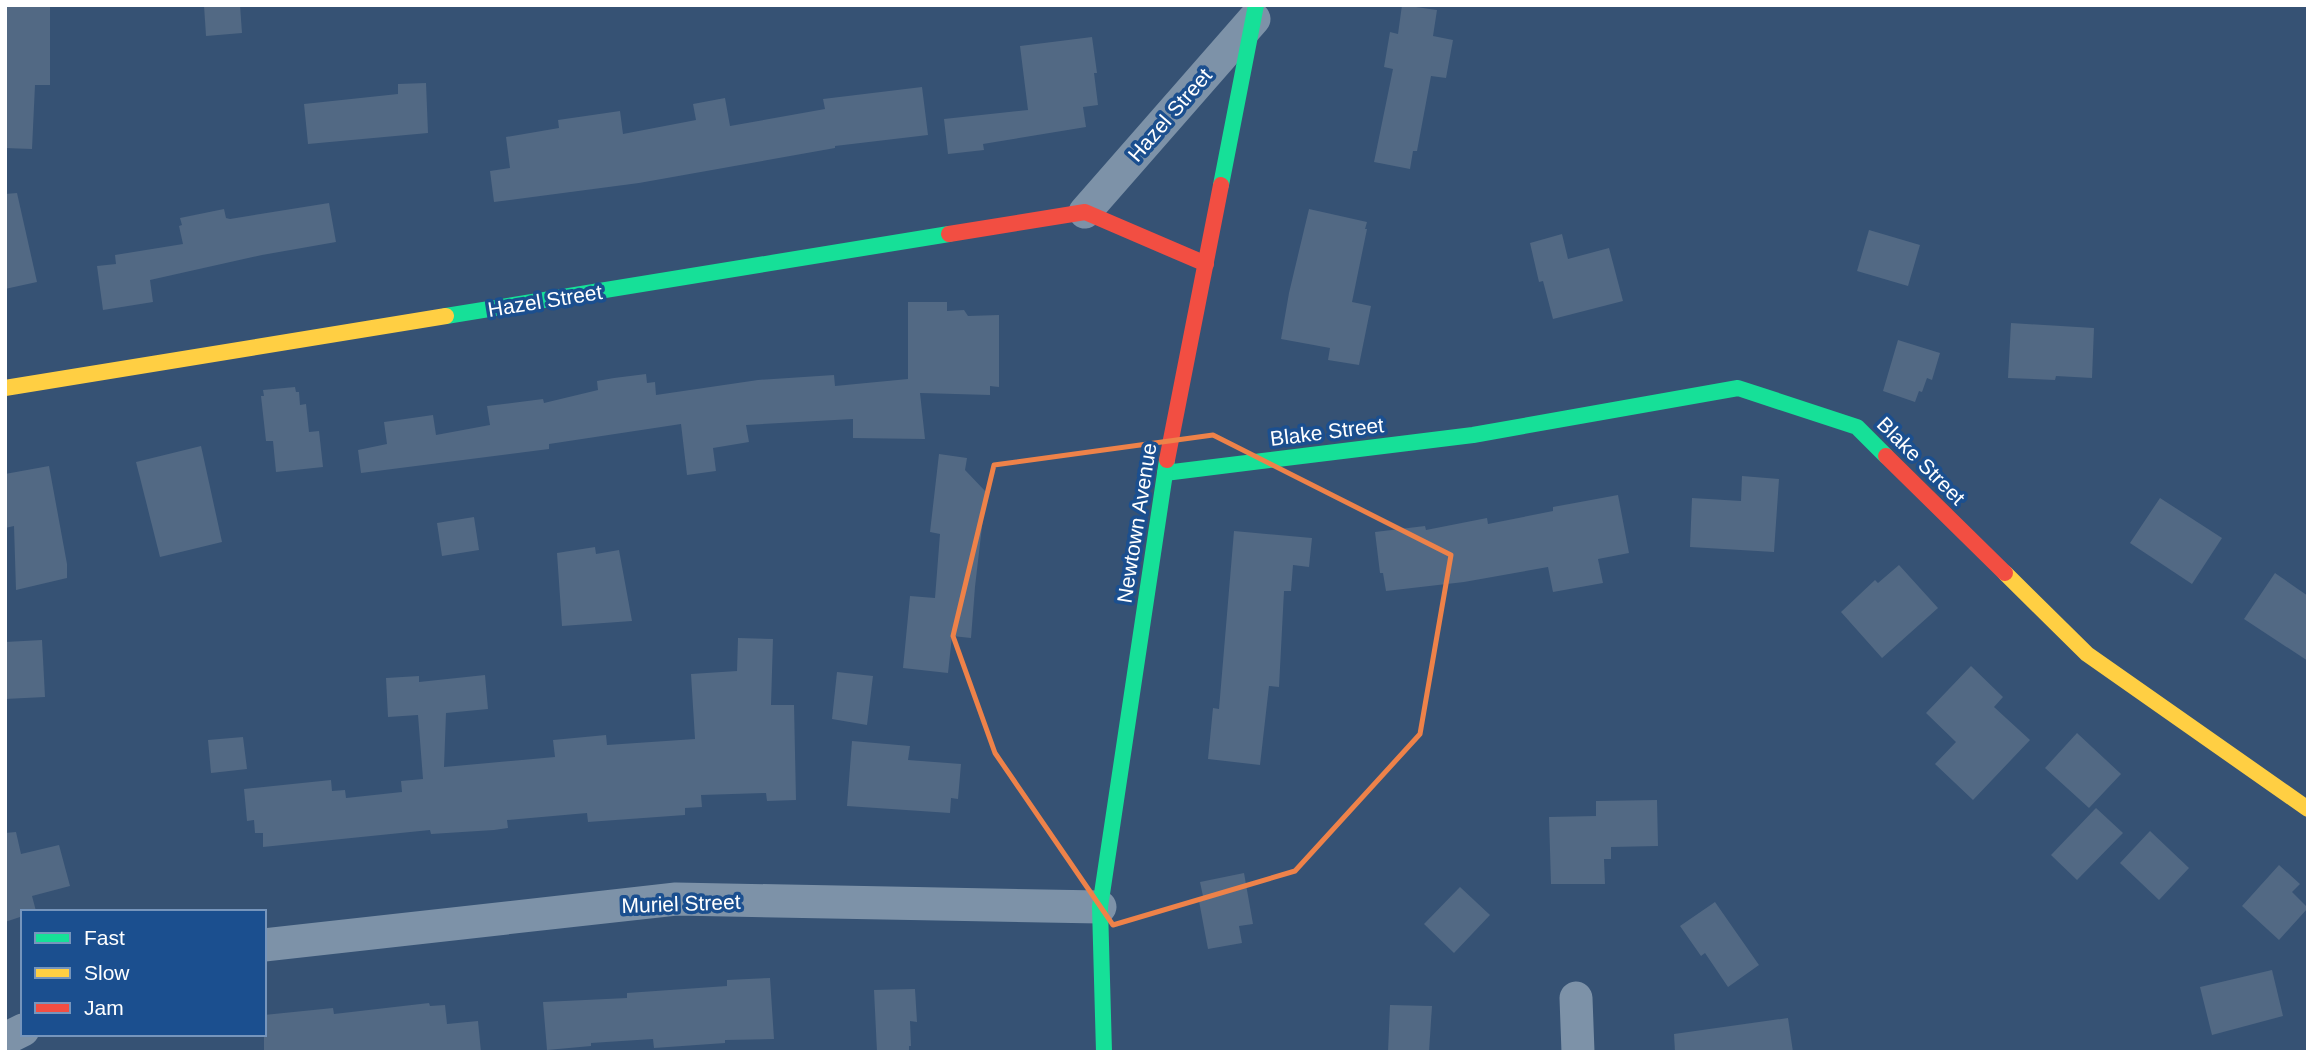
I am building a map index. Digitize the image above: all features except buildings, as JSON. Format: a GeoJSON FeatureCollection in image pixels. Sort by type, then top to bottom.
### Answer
{"type":"FeatureCollection","features":[{"type":"Feature","properties":{"kind":"street","name":"Hazel Street"},"geometry":{"type":"LineString","coordinates":[[5,388],[1086,212],[1255,12]]}},
{"type":"Feature","properties":{"kind":"street","name":"Newtown Avenue"},"geometry":{"type":"LineString","coordinates":[[1104,1052],[1100,907],[1165,473],[1255,12]]}},
{"type":"Feature","properties":{"kind":"street"},"geometry":{"type":"LineString","coordinates":[[1086,212],[1206,264]]}},
{"type":"Feature","properties":{"kind":"street","name":"Blake Street"},"geometry":{"type":"LineString","coordinates":[[1165,473],[1473,435],[1738,388],[1857,427],[2087,654],[2308,809]]}},
{"type":"Feature","properties":{"kind":"street","name":"Muriel Street"},"geometry":{"type":"LineString","coordinates":[[266,945],[676,899],[1100,907]]}},
{"type":"Feature","properties":{"kind":"street"},"geometry":{"type":"LineString","coordinates":[[1576,998],[1578,1052]]}},
{"type":"Feature","properties":{"kind":"street"},"geometry":{"type":"LineString","coordinates":[[5,1038],[21,1031]]}},
{"type":"Feature","properties":{"kind":"highlighted area"},"geometry":{"type":"Polygon","coordinates":[[[1213,435],[1451,555],[1420,734],[1295,871],[1113,925],[995,753],[953,636],[994,465],[1213,435]]]}},
{"type":"Feature","properties":{"kind":"traffic: fast"},"geometry":{"type":"LineString","coordinates":[[1221,185],[1256,5]]}},
{"type":"Feature","properties":{"kind":"traffic: fast"},"geometry":{"type":"LineString","coordinates":[[446,316],[949,234]]}},
{"type":"Feature","properties":{"kind":"traffic: fast"},"geometry":{"type":"LineString","coordinates":[[1165,473],[1473,435],[1738,388],[1857,427],[1886,456]]}},
{"type":"Feature","properties":{"kind":"traffic: fast"},"geometry":{"type":"LineString","coordinates":[[1104,1052],[1100,907],[1167,460]]}},
{"type":"Feature","properties":{"kind":"traffic: slow"},"geometry":{"type":"LineString","coordinates":[[5,388],[446,316]]}},
{"type":"Feature","properties":{"kind":"traffic: slow"},"geometry":{"type":"LineString","coordinates":[[2005,573],[2087,654],[2308,809]]}},
{"type":"Feature","properties":{"kind":"traffic: jam"},"geometry":{"type":"LineString","coordinates":[[1167,460],[1221,185]]}},
{"type":"Feature","properties":{"kind":"traffic: jam"},"geometry":{"type":"LineString","coordinates":[[949,234],[1085,212],[1206,264]]}},
{"type":"Feature","properties":{"kind":"traffic: jam"},"geometry":{"type":"LineString","coordinates":[[1886,456],[2005,573]]}}]}
